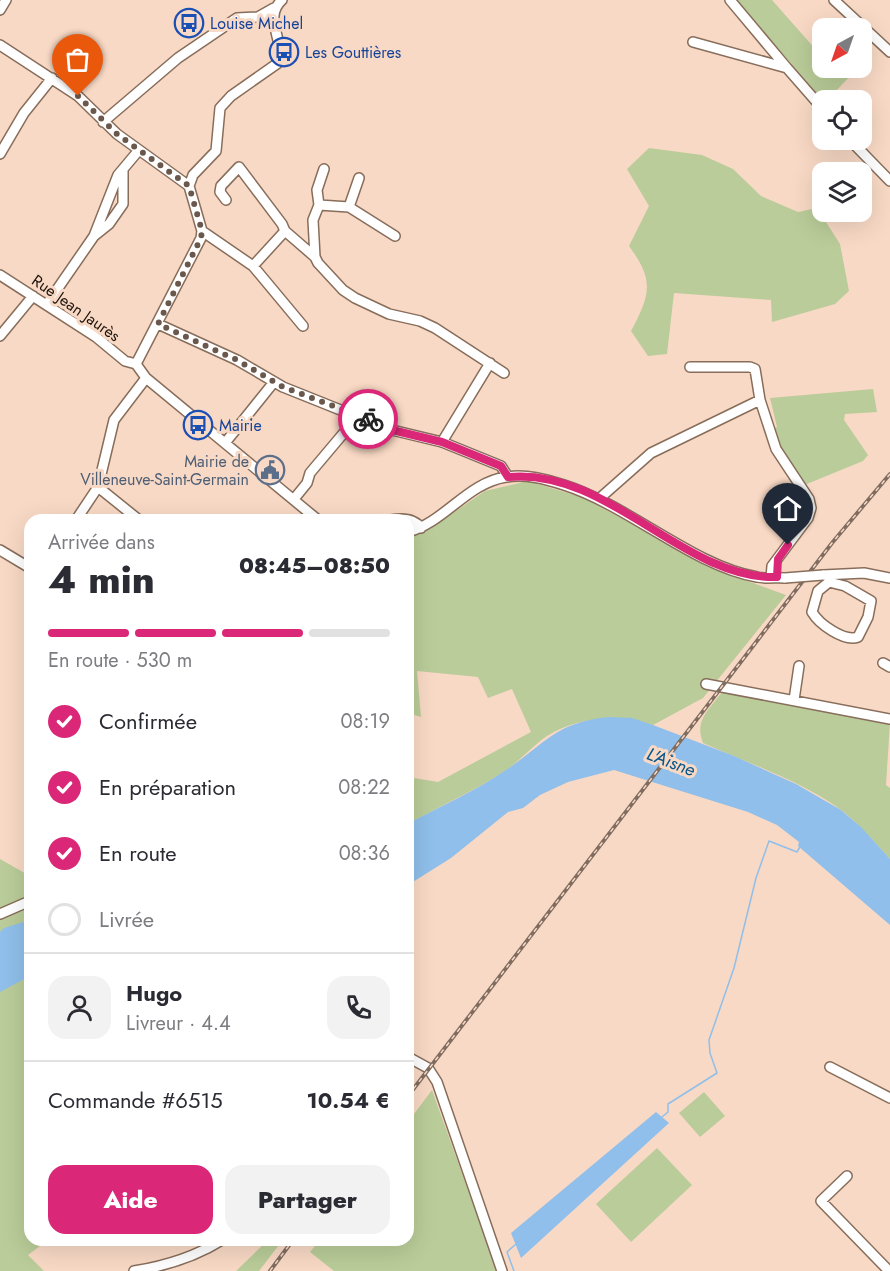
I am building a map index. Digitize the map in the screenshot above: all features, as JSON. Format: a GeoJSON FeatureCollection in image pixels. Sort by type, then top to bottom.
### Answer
{"type":"FeatureCollection","features":[{"type":"Feature","properties":{"kind":"street"},"geometry":{"type":"LineString","coordinates":[[0,10],[6,0]]}},
{"type":"Feature","properties":{"kind":"street"},"geometry":{"type":"LineString","coordinates":[[258,17],[274,8],[282,0]]}},
{"type":"Feature","properties":{"kind":"street"},"geometry":{"type":"LineString","coordinates":[[730,0],[812,97]]}},
{"type":"Feature","properties":{"kind":"street"},"geometry":{"type":"LineString","coordinates":[[834,0],[890,52]]}},
{"type":"Feature","properties":{"kind":"street"},"geometry":{"type":"LineString","coordinates":[[189,186],[194,175],[216,151],[218,114],[223,103],[278,63],[281,49],[273,22],[274,8]]}},
{"type":"Feature","properties":{"kind":"street"},"geometry":{"type":"LineString","coordinates":[[103,122],[178,58],[237,18],[258,17],[273,22]]}},
{"type":"Feature","properties":{"kind":"street"},"geometry":{"type":"LineString","coordinates":[[693,42],[787,68]]}},
{"type":"Feature","properties":{"kind":"street"},"geometry":{"type":"LineString","coordinates":[[0,45],[78,96],[103,122],[189,186],[202,231],[194,255],[136,364],[146,378],[311,514]]}},
{"type":"Feature","properties":{"kind":"street"},"geometry":{"type":"LineString","coordinates":[[0,154],[24,113],[52,78]]}},
{"type":"Feature","properties":{"kind":"street"},"geometry":{"type":"LineString","coordinates":[[47,304],[94,236],[111,198],[118,175],[139,150]]}},
{"type":"Feature","properties":{"kind":"street"},"geometry":{"type":"LineString","coordinates":[[860,150],[890,181]]}},
{"type":"Feature","properties":{"kind":"street"},"geometry":{"type":"LineString","coordinates":[[226,200],[220,192],[221,186],[239,167],[285,231],[315,257],[343,290],[389,314],[420,321],[504,373]]}},
{"type":"Feature","properties":{"kind":"street"},"geometry":{"type":"LineString","coordinates":[[315,257],[314,220],[319,205],[318,190],[324,169]]}},
{"type":"Feature","properties":{"kind":"street"},"geometry":{"type":"LineString","coordinates":[[94,236],[109,224],[123,204],[123,170]]}},
{"type":"Feature","properties":{"kind":"street"},"geometry":{"type":"LineString","coordinates":[[349,207],[359,178]]}},
{"type":"Feature","properties":{"kind":"street"},"geometry":{"type":"LineString","coordinates":[[111,198],[124,196]]}},
{"type":"Feature","properties":{"kind":"street"},"geometry":{"type":"LineString","coordinates":[[319,205],[349,207],[395,236]]}},
{"type":"Feature","properties":{"kind":"street"},"geometry":{"type":"LineString","coordinates":[[202,231],[253,267],[303,326]]}},
{"type":"Feature","properties":{"kind":"street"},"geometry":{"type":"LineString","coordinates":[[253,267],[285,231]]}},
{"type":"Feature","properties":{"kind":"street","name":"Rue Jean Jaurès"},"geometry":{"type":"LineString","coordinates":[[0,275],[47,304],[125,361],[136,364]]}},
{"type":"Feature","properties":{"kind":"street"},"geometry":{"type":"LineString","coordinates":[[0,336],[33,296]]}},
{"type":"Feature","properties":{"kind":"street"},"geometry":{"type":"LineString","coordinates":[[158,324],[237,360],[274,382],[388,429],[442,442],[501,466],[508,477]]}},
{"type":"Feature","properties":{"kind":"street"},"geometry":{"type":"LineString","coordinates":[[442,442],[490,363]]}},
{"type":"Feature","properties":{"kind":"street"},"geometry":{"type":"LineString","coordinates":[[690,367],[752,367],[757,373],[760,400],[778,454],[809,499],[811,508],[808,518],[772,566],[777,577]]}},
{"type":"Feature","properties":{"kind":"street"},"geometry":{"type":"LineString","coordinates":[[80,514],[98,487],[114,420],[146,378]]}},
{"type":"Feature","properties":{"kind":"street"},"geometry":{"type":"LineString","coordinates":[[225,443],[274,382]]}},
{"type":"Feature","properties":{"kind":"street"},"geometry":{"type":"LineString","coordinates":[[600,498],[651,453],[760,400]]}},
{"type":"Feature","properties":{"kind":"street"},"geometry":{"type":"LineString","coordinates":[[294,499],[307,483],[310,473],[358,416]]}},
{"type":"Feature","properties":{"kind":"street"},"geometry":{"type":"LineString","coordinates":[[414,530],[421,528],[482,484],[524,475],[546,479],[600,498],[716,563],[758,577],[864,573],[890,578]]}},
{"type":"Feature","properties":{"kind":"street"},"geometry":{"type":"LineString","coordinates":[[98,487],[132,514]]}},
{"type":"Feature","properties":{"kind":"street"},"geometry":{"type":"LineString","coordinates":[[414,521],[421,528]]}},
{"type":"Feature","properties":{"kind":"street"},"geometry":{"type":"LineString","coordinates":[[0,550],[24,564]]}},
{"type":"Feature","properties":{"kind":"street"},"geometry":{"type":"LineString","coordinates":[[845,586],[849,574]]}},
{"type":"Feature","properties":{"kind":"street"},"geometry":{"type":"LineString","coordinates":[[825,583],[845,586],[866,597],[872,606],[862,631],[853,639],[847,638],[824,624],[812,612],[818,591],[825,583]]}},
{"type":"Feature","properties":{"kind":"street"},"geometry":{"type":"LineString","coordinates":[[794,700],[800,666]]}},
{"type":"Feature","properties":{"kind":"street"},"geometry":{"type":"LineString","coordinates":[[706,684],[890,717]]}},
{"type":"Feature","properties":{"kind":"street"},"geometry":{"type":"LineString","coordinates":[[0,914],[24,904]]}},
{"type":"Feature","properties":{"kind":"street"},"geometry":{"type":"LineString","coordinates":[[414,1060],[428,1068],[437,1082],[501,1271]]}},
{"type":"Feature","properties":{"kind":"street"},"geometry":{"type":"LineString","coordinates":[[830,1066],[890,1098]]}},
{"type":"Feature","properties":{"kind":"street"},"geometry":{"type":"LineString","coordinates":[[811,1206],[821,1202],[847,1176]]}},
{"type":"Feature","properties":{"kind":"street"},"geometry":{"type":"LineString","coordinates":[[821,1202],[889,1271]]}},
{"type":"Feature","properties":{"kind":"street"},"geometry":{"type":"LineString","coordinates":[[134,1271],[155,1268],[201,1253],[212,1246]]}},
{"type":"Feature","properties":{"kind":"green space"},"geometry":{"type":"Polygon","coordinates":[[[736,0],[772,0],[812,45],[812,78],[848,78],[837,90],[814,90],[736,0]]]}},
{"type":"Feature","properties":{"kind":"green space"},"geometry":{"type":"Polygon","coordinates":[[[649,148],[702,155],[733,169],[761,196],[798,212],[812,209],[812,222],[826,222],[840,244],[849,291],[835,304],[772,322],[771,300],[674,293],[667,354],[648,356],[631,331],[646,298],[647,288],[643,269],[629,246],[649,206],[627,169],[649,148]]]}},
{"type":"Feature","properties":{"kind":"green space"},"geometry":{"type":"Polygon","coordinates":[[[873,389],[877,412],[845,414],[844,420],[868,455],[863,461],[802,486],[789,471],[772,429],[777,427],[770,398],[873,389]]]}},
{"type":"Feature","properties":{"kind":"green space"},"geometry":{"type":"Polygon","coordinates":[[[528,481],[584,498],[720,571],[786,595],[703,698],[653,725],[626,720],[599,719],[559,729],[547,736],[505,771],[414,821],[414,778],[438,782],[531,732],[512,689],[488,698],[478,677],[417,671],[421,717],[414,715],[414,536],[441,521],[485,491],[528,481]]]}},
{"type":"Feature","properties":{"kind":"green space"},"geometry":{"type":"Polygon","coordinates":[[[722,692],[890,722],[886,785],[890,788],[890,859],[852,819],[822,797],[789,780],[703,743],[700,728],[704,716],[722,692]]]}},
{"type":"Feature","properties":{"kind":"green space"},"geometry":{"type":"Polygon","coordinates":[[[0,859],[24,873],[24,1246],[40,1246],[28,1255],[44,1271],[0,1271],[0,859]]]}},
{"type":"Feature","properties":{"kind":"green space"},"geometry":{"type":"Polygon","coordinates":[[[432,1090],[497,1271],[334,1271],[310,1252],[315,1246],[414,1246],[414,1114],[432,1090]]]}},
{"type":"Feature","properties":{"kind":"green space"},"geometry":{"type":"Polygon","coordinates":[[[704,1092],[725,1116],[700,1137],[679,1113],[704,1092]]]}},
{"type":"Feature","properties":{"kind":"green space"},"geometry":{"type":"Polygon","coordinates":[[[657,1148],[692,1185],[631,1242],[596,1204],[657,1148]]]}},
{"type":"Feature","properties":{"kind":"green space"},"geometry":{"type":"Polygon","coordinates":[[[262,1246],[278,1246],[259,1271],[236,1271],[262,1246]]]}},
{"type":"Feature","properties":{"kind":"water","name":"L'Aisne"},"geometry":{"type":"Polygon","coordinates":[[[632,718],[653,725],[734,756],[796,784],[841,810],[861,827],[890,859],[890,925],[798,846],[799,842],[777,825],[748,812],[614,770],[568,782],[540,795],[523,808],[508,812],[451,858],[414,881],[414,821],[494,778],[565,728],[593,719],[632,718]]]}},
{"type":"Feature","properties":{"kind":"water"},"geometry":{"type":"Polygon","coordinates":[[[24,922],[24,979],[0,992],[0,932],[4,928],[24,922]]]}},
{"type":"Feature","properties":{"kind":"water"},"geometry":{"type":"Polygon","coordinates":[[[656,1112],[669,1123],[521,1258],[511,1233],[656,1112]]]}},
{"type":"Feature","properties":{"kind":"waterway"},"geometry":{"type":"LineString","coordinates":[[662,1117],[668,1112],[668,1104],[717,1073],[710,1053],[709,1040],[734,968],[756,878],[769,841],[797,852],[800,847]]}},
{"type":"Feature","properties":{"kind":"waterway"},"geometry":{"type":"LineString","coordinates":[[514,1271],[507,1252],[516,1244]]}},
{"type":"Feature","properties":{"kind":"railway"},"geometry":{"type":"LineString","coordinates":[[414,1088],[832,543],[890,474]]}},
{"type":"Feature","properties":{"kind":"railway"},"geometry":{"type":"LineString","coordinates":[[270,1271],[289,1246]]}},
{"type":"Feature","properties":{"kind":"way so far"},"geometry":{"type":"LineString","coordinates":[[78,96],[117,134],[189,186],[202,231],[201,238],[158,324],[237,360],[283,387],[368,419]]}},
{"type":"Feature","properties":{"kind":"place","name":"Louise Michel"},"geometry":{"type":"Point","coordinates":[189,23]}},
{"type":"Feature","properties":{"kind":"place","name":"Les Gouttières"},"geometry":{"type":"Point","coordinates":[284,52]}},
{"type":"Feature","properties":{"kind":"place","name":"Mairie"},"geometry":{"type":"Point","coordinates":[198,425]}},
{"type":"Feature","properties":{"kind":"place","name":"Mairie de Villeneuve-Saint-Germain"},"geometry":{"type":"Point","coordinates":[270,470]}},
{"type":"Feature","properties":{"kind":"route"},"geometry":{"type":"LineString","coordinates":[[368,419],[388,429],[442,442],[501,466],[506,469],[508,477],[524,475],[546,479],[589,493],[716,563],[734,570],[758,577],[777,577],[778,559],[788,545]]}}]}
